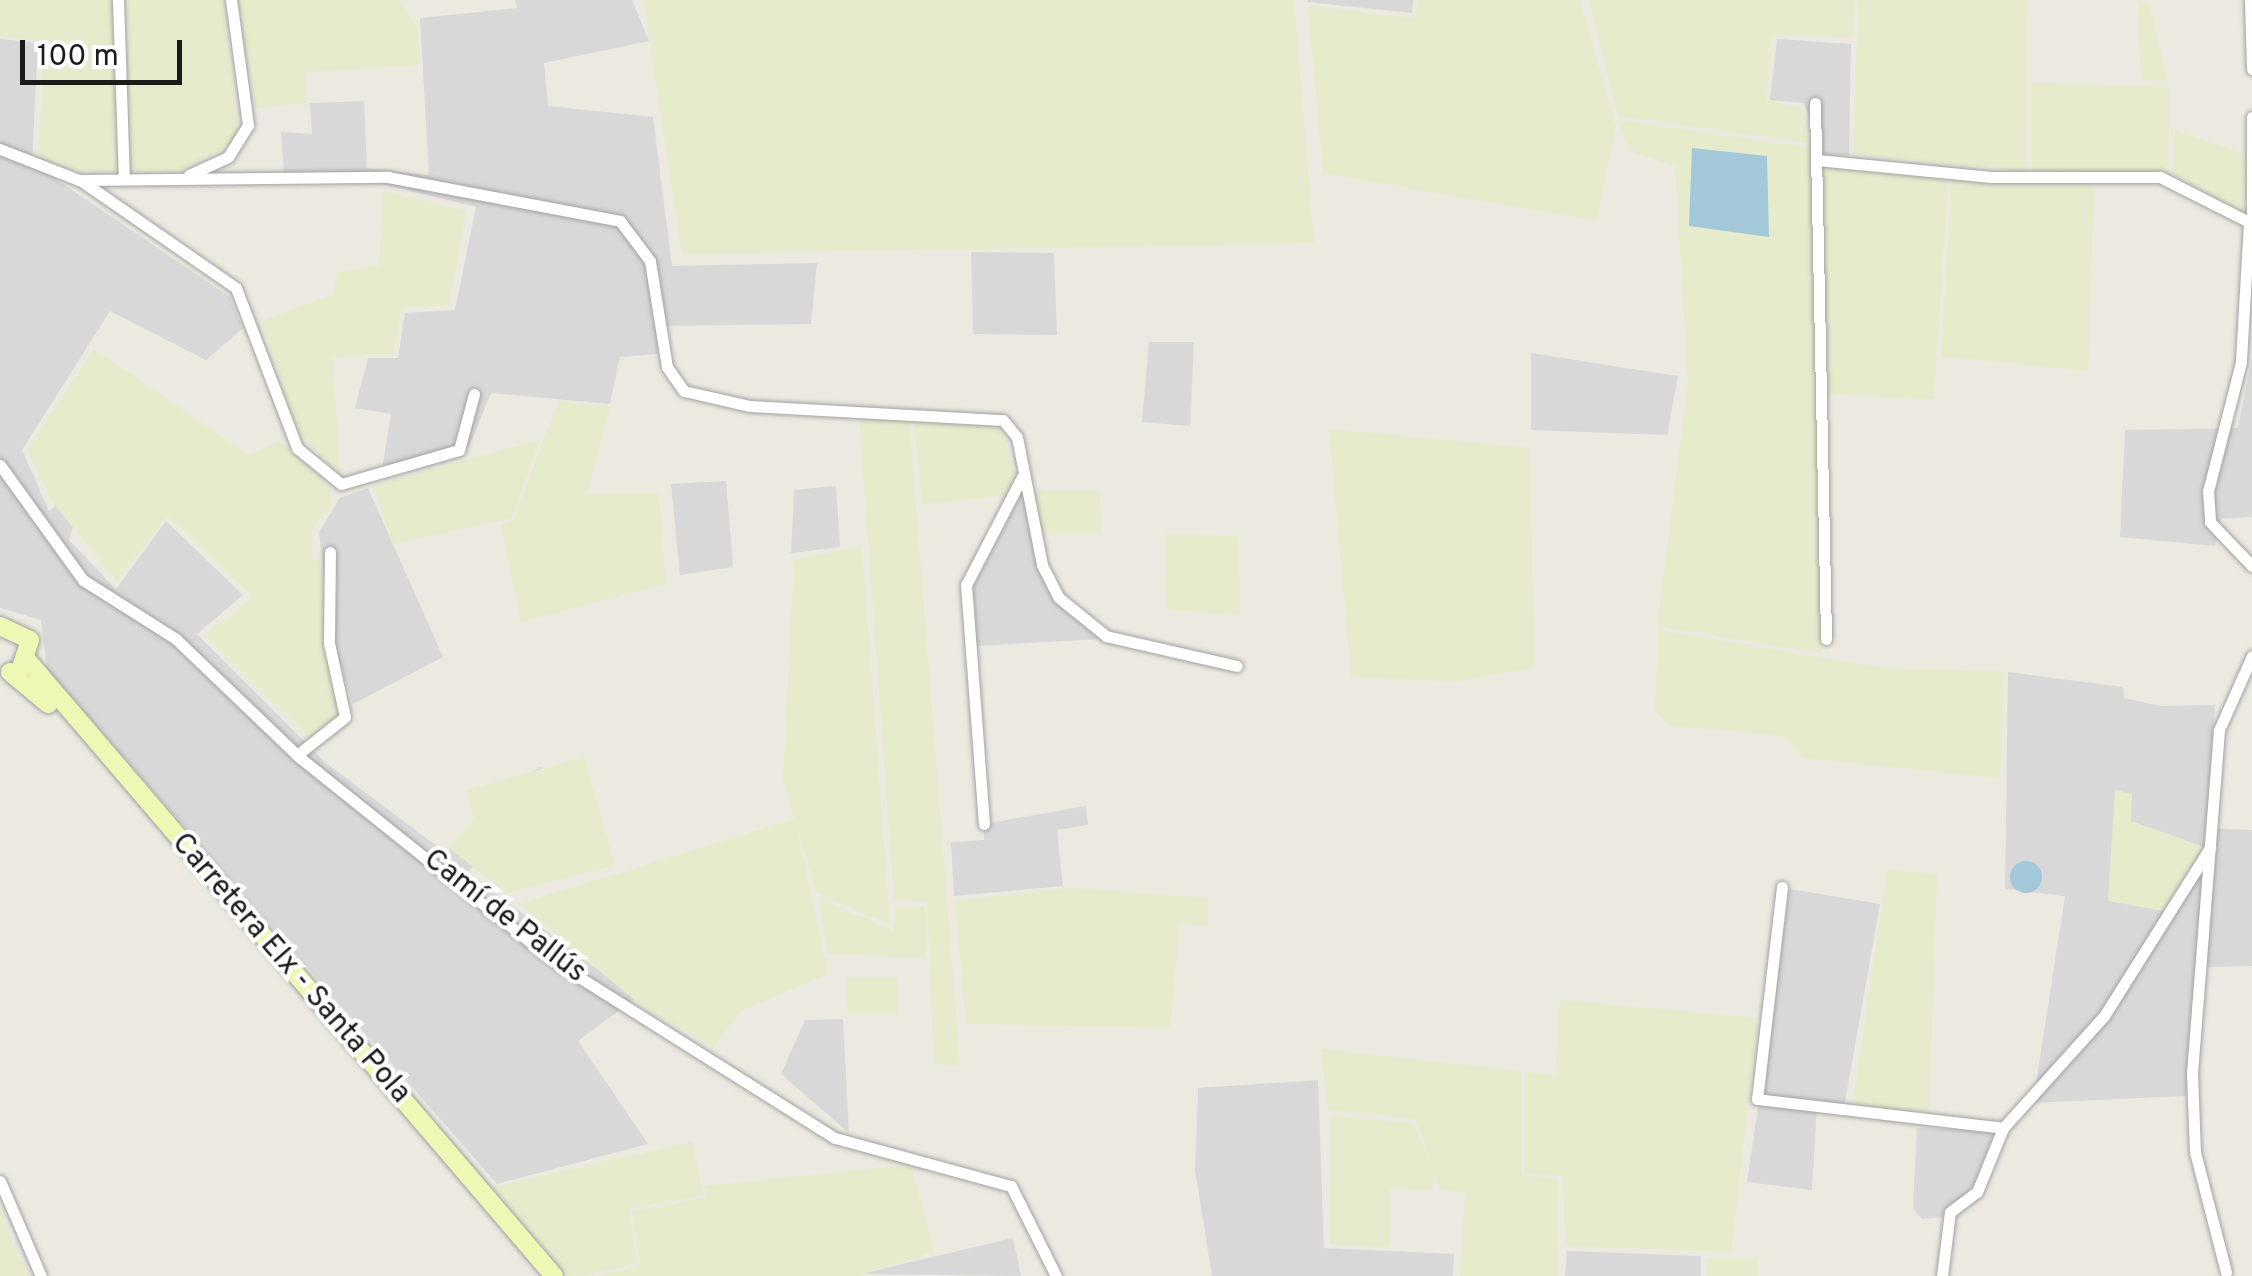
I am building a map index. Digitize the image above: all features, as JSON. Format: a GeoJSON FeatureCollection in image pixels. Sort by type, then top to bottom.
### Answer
{"type":"FeatureCollection","features":[{"type":"Feature","properties":{"kind":"main road","name":"Carretera Elx - Santa Pola"},"geometry":{"type":"LineString","coordinates":[[0,626],[27,634],[28,661],[554,1276]]}},
{"type":"Feature","properties":{"kind":"main road"},"geometry":{"type":"LineString","coordinates":[[5,672],[28,661]]}},
{"type":"Feature","properties":{"kind":"main road","name":"Carretera Elx - Santa Pola"},"geometry":{"type":"LineString","coordinates":[[5,672],[54,708],[542,1276]]}},
{"type":"Feature","properties":{"kind":"street"},"geometry":{"type":"LineString","coordinates":[[118,0],[124,179]]}},
{"type":"Feature","properties":{"kind":"street"},"geometry":{"type":"LineString","coordinates":[[180,178],[228,158],[245,135],[230,0]]}},
{"type":"Feature","properties":{"kind":"street"},"geometry":{"type":"LineString","coordinates":[[2250,0],[2252,68]]}},
{"type":"Feature","properties":{"kind":"street"},"geometry":{"type":"LineString","coordinates":[[1815,102],[1826,639]]}},
{"type":"Feature","properties":{"kind":"street"},"geometry":{"type":"LineString","coordinates":[[2252,117],[2251,224],[2241,362],[2208,491],[2210,522],[2252,566]]}},
{"type":"Feature","properties":{"kind":"street"},"geometry":{"type":"LineString","coordinates":[[0,148],[79,180],[236,288],[286,428],[342,484],[458,450],[474,394]]}},
{"type":"Feature","properties":{"kind":"street"},"geometry":{"type":"LineString","coordinates":[[1817,160],[1991,177],[2160,177],[2251,224]]}},
{"type":"Feature","properties":{"kind":"street"},"geometry":{"type":"LineString","coordinates":[[79,180],[388,178],[620,221],[650,262],[667,367],[684,391],[750,406],[1003,420],[1023,473],[1042,565],[1079,619],[1131,645],[1237,666]]}},
{"type":"Feature","properties":{"kind":"street","name":"Camí de Pallús"},"geometry":{"type":"LineString","coordinates":[[0,465],[83,580],[176,639],[297,755],[552,960],[811,1124],[1011,1186],[1056,1276]]}},
{"type":"Feature","properties":{"kind":"street"},"geometry":{"type":"LineString","coordinates":[[984,824],[966,585],[1023,473]]}},
{"type":"Feature","properties":{"kind":"street"},"geometry":{"type":"LineString","coordinates":[[297,755],[346,717],[329,642],[330,552]]}},
{"type":"Feature","properties":{"kind":"street"},"geometry":{"type":"LineString","coordinates":[[2226,1272],[2195,1152],[2192,1073],[2218,730],[2252,656]]}},
{"type":"Feature","properties":{"kind":"street"},"geometry":{"type":"LineString","coordinates":[[1942,1276],[1950,1212],[1977,1192],[2003,1128],[2104,1016],[2212,844]]}},
{"type":"Feature","properties":{"kind":"street"},"geometry":{"type":"LineString","coordinates":[[1782,887],[1757,1099],[2003,1128]]}},
{"type":"Feature","properties":{"kind":"street"},"geometry":{"type":"LineString","coordinates":[[0,1181],[41,1276]]}},
{"type":"Feature","properties":{"kind":"shaded area"},"geometry":{"type":"Polygon","coordinates":[[[515,0],[632,0],[649,41],[544,63],[548,106],[653,117],[672,266],[817,263],[811,324],[656,326],[658,354],[620,357],[610,404],[491,393],[469,447],[382,470],[391,414],[355,408],[368,358],[398,358],[405,313],[455,310],[476,207],[349,176],[284,175],[281,132],[312,134],[310,103],[364,101],[367,168],[429,175],[420,18],[517,8],[515,0]]]}},
{"type":"Feature","properties":{"kind":"shaded area"},"geometry":{"type":"Polygon","coordinates":[[[1308,0],[1413,0],[1412,13],[1308,0]]]}},
{"type":"Feature","properties":{"kind":"shaded area"},"geometry":{"type":"Polygon","coordinates":[[[0,39],[38,43],[32,163],[230,297],[243,328],[206,360],[110,311],[22,450],[49,511],[87,480],[69,540],[116,589],[166,521],[243,595],[197,634],[326,763],[446,853],[539,767],[567,777],[467,872],[636,998],[578,1041],[648,1144],[497,1184],[47,669],[41,620],[0,608],[0,39]]]}},
{"type":"Feature","properties":{"kind":"shaded area"},"geometry":{"type":"Polygon","coordinates":[[[1777,39],[1851,44],[1849,155],[1822,155],[1804,103],[1770,100],[1777,39]]]}},
{"type":"Feature","properties":{"kind":"shaded area"},"geometry":{"type":"Polygon","coordinates":[[[971,252],[1054,253],[1057,335],[973,334],[971,252]]]}},
{"type":"Feature","properties":{"kind":"shaded area"},"geometry":{"type":"Polygon","coordinates":[[[1149,342],[1194,342],[1190,426],[1142,422],[1149,342]]]}},
{"type":"Feature","properties":{"kind":"shaded area"},"geometry":{"type":"Polygon","coordinates":[[[1531,353],[1678,376],[1667,435],[1531,430],[1531,353]]]}},
{"type":"Feature","properties":{"kind":"shaded area"},"geometry":{"type":"Polygon","coordinates":[[[2252,357],[2252,517],[2221,519],[2215,546],[2120,537],[2125,430],[2238,428],[2252,357]]]}},
{"type":"Feature","properties":{"kind":"shaded area"},"geometry":{"type":"Polygon","coordinates":[[[726,481],[733,567],[680,575],[671,484],[726,481]]]}},
{"type":"Feature","properties":{"kind":"shaded area"},"geometry":{"type":"Polygon","coordinates":[[[836,486],[840,547],[791,553],[794,490],[836,486]]]}},
{"type":"Feature","properties":{"kind":"shaded area"},"geometry":{"type":"Polygon","coordinates":[[[368,488],[443,657],[353,704],[332,640],[319,532],[340,498],[368,488]]]}},
{"type":"Feature","properties":{"kind":"shaded area"},"geometry":{"type":"Polygon","coordinates":[[[1022,492],[1043,577],[1060,607],[1102,639],[976,646],[971,591],[1022,492]]]}},
{"type":"Feature","properties":{"kind":"shaded area"},"geometry":{"type":"Polygon","coordinates":[[[2008,672],[2123,687],[2124,698],[2160,706],[2215,705],[2209,828],[2252,830],[2252,966],[2202,967],[2186,1096],[2033,1103],[2065,896],[2005,889],[2008,672]]]}},
{"type":"Feature","properties":{"kind":"shaded area"},"geometry":{"type":"Polygon","coordinates":[[[1086,806],[1088,825],[1057,830],[1063,886],[954,896],[951,842],[984,840],[984,824],[1086,806]]]}},
{"type":"Feature","properties":{"kind":"shaded area"},"geometry":{"type":"Polygon","coordinates":[[[1790,889],[1880,904],[1844,1107],[1817,1105],[1812,1190],[1747,1182],[1790,889]]]}},
{"type":"Feature","properties":{"kind":"shaded area"},"geometry":{"type":"Polygon","coordinates":[[[843,1019],[849,1133],[781,1074],[805,1020],[843,1019]]]}},
{"type":"Feature","properties":{"kind":"shaded area"},"geometry":{"type":"Polygon","coordinates":[[[1318,1080],[1324,1248],[1454,1254],[1453,1276],[1212,1276],[1195,1170],[1198,1088],[1318,1080]]]}},
{"type":"Feature","properties":{"kind":"shaded area"},"geometry":{"type":"Polygon","coordinates":[[[1917,1128],[1994,1131],[1977,1181],[1944,1217],[1922,1219],[1913,1208],[1917,1128]]]}},
{"type":"Feature","properties":{"kind":"shaded area"},"geometry":{"type":"Polygon","coordinates":[[[1013,1238],[1021,1276],[860,1274],[1013,1238]]]}},
{"type":"Feature","properties":{"kind":"shaded area"},"geometry":{"type":"Polygon","coordinates":[[[1567,1251],[1701,1256],[1701,1276],[1565,1276],[1567,1251]]]}},
{"type":"Feature","properties":{"kind":"green space"},"geometry":{"type":"Polygon","coordinates":[[[0,0],[113,0],[114,51],[0,36],[0,0]]]}},
{"type":"Feature","properties":{"kind":"green space"},"geometry":{"type":"Polygon","coordinates":[[[128,0],[224,0],[238,141],[178,172],[82,172],[38,159],[44,47],[129,55],[128,0]]]}},
{"type":"Feature","properties":{"kind":"green space"},"geometry":{"type":"Polygon","coordinates":[[[237,0],[399,0],[417,26],[420,65],[306,72],[306,103],[255,109],[237,0]]]}},
{"type":"Feature","properties":{"kind":"green space"},"geometry":{"type":"Polygon","coordinates":[[[643,0],[1294,0],[1314,243],[682,254],[643,0]]]}},
{"type":"Feature","properties":{"kind":"green space"},"geometry":{"type":"Polygon","coordinates":[[[1417,0],[1580,0],[1616,128],[1596,221],[1323,173],[1308,6],[1415,18],[1417,0]]]}},
{"type":"Feature","properties":{"kind":"green space"},"geometry":{"type":"Polygon","coordinates":[[[1589,0],[1854,0],[1852,37],[1772,35],[1767,100],[1802,109],[1808,143],[1618,116],[1589,0]]]}},
{"type":"Feature","properties":{"kind":"green space"},"geometry":{"type":"Polygon","coordinates":[[[1858,0],[2027,0],[2026,172],[1853,154],[1858,0]]]}},
{"type":"Feature","properties":{"kind":"green space"},"geometry":{"type":"Polygon","coordinates":[[[2137,0],[2150,5],[2167,81],[2141,80],[2137,0]]]}},
{"type":"Feature","properties":{"kind":"green space"},"geometry":{"type":"Polygon","coordinates":[[[2031,83],[2170,86],[2168,174],[2032,171],[2031,83]]]}},
{"type":"Feature","properties":{"kind":"green space"},"geometry":{"type":"Polygon","coordinates":[[[1617,120],[1812,148],[1813,163],[1948,177],[1934,399],[1817,394],[1822,653],[1657,626],[1688,384],[1675,166],[1630,151],[1617,120]]]}},
{"type":"Feature","properties":{"kind":"green space"},"geometry":{"type":"Polygon","coordinates":[[[2175,130],[2245,153],[2244,214],[2172,174],[2175,130]]]}},
{"type":"Feature","properties":{"kind":"green space"},"geometry":{"type":"Polygon","coordinates":[[[1952,178],[2094,184],[2088,371],[1941,356],[1952,178]]]}},
{"type":"Feature","properties":{"kind":"green space"},"geometry":{"type":"Polygon","coordinates":[[[383,191],[466,211],[449,305],[402,307],[394,354],[333,357],[340,474],[295,430],[262,321],[334,294],[337,272],[379,266],[383,191]]]}},
{"type":"Feature","properties":{"kind":"green space"},"geometry":{"type":"Polygon","coordinates":[[[94,349],[249,455],[280,441],[329,486],[332,505],[312,529],[312,560],[320,560],[343,714],[312,740],[204,636],[253,597],[167,516],[117,581],[52,502],[27,450],[94,349]]]}},
{"type":"Feature","properties":{"kind":"green space"},"geometry":{"type":"Polygon","coordinates":[[[558,401],[610,407],[587,494],[659,493],[666,584],[521,622],[501,525],[514,520],[558,401]]]}},
{"type":"Feature","properties":{"kind":"green space"},"geometry":{"type":"Polygon","coordinates":[[[859,417],[909,418],[960,1066],[934,1064],[927,901],[894,900],[859,417]]]}},
{"type":"Feature","properties":{"kind":"green space"},"geometry":{"type":"Polygon","coordinates":[[[914,419],[1000,423],[1016,478],[1008,495],[922,504],[914,419]]]}},
{"type":"Feature","properties":{"kind":"green space"},"geometry":{"type":"Polygon","coordinates":[[[1329,429],[1530,448],[1534,667],[1454,682],[1351,676],[1329,429]]]}},
{"type":"Feature","properties":{"kind":"green space"},"geometry":{"type":"Polygon","coordinates":[[[540,440],[511,518],[393,544],[373,485],[540,440]]]}},
{"type":"Feature","properties":{"kind":"green space"},"geometry":{"type":"Polygon","coordinates":[[[1032,491],[1100,491],[1101,534],[1040,534],[1032,491]]]}},
{"type":"Feature","properties":{"kind":"green space"},"geometry":{"type":"Polygon","coordinates":[[[1166,534],[1239,536],[1240,615],[1167,609],[1166,534]]]}},
{"type":"Feature","properties":{"kind":"green space"},"geometry":{"type":"Polygon","coordinates":[[[862,546],[890,925],[817,893],[797,828],[828,974],[741,1011],[713,1047],[643,1007],[519,904],[794,819],[783,779],[794,560],[862,546]]]}},
{"type":"Feature","properties":{"kind":"green space"},"geometry":{"type":"Polygon","coordinates":[[[1658,630],[1882,668],[2004,671],[2000,778],[1803,758],[1780,735],[1670,726],[1655,710],[1658,630]]]}},
{"type":"Feature","properties":{"kind":"green space"},"geometry":{"type":"Polygon","coordinates":[[[584,757],[615,865],[508,893],[447,847],[474,819],[466,790],[584,757]]]}},
{"type":"Feature","properties":{"kind":"green space"},"geometry":{"type":"Polygon","coordinates":[[[2115,790],[2132,794],[2131,821],[2204,847],[2164,911],[2108,901],[2115,790]]]}},
{"type":"Feature","properties":{"kind":"green space"},"geometry":{"type":"Polygon","coordinates":[[[1887,869],[1937,875],[1929,1115],[1852,1108],[1887,869]]]}},
{"type":"Feature","properties":{"kind":"green space"},"geometry":{"type":"Polygon","coordinates":[[[1070,888],[1208,898],[1208,925],[1180,924],[1170,1028],[966,1024],[955,901],[1070,888]]]}},
{"type":"Feature","properties":{"kind":"green space"},"geometry":{"type":"Polygon","coordinates":[[[818,898],[894,931],[895,906],[925,906],[926,958],[828,954],[818,898]]]}},
{"type":"Feature","properties":{"kind":"green space"},"geometry":{"type":"Polygon","coordinates":[[[846,977],[897,978],[898,1014],[848,1014],[846,977]]]}},
{"type":"Feature","properties":{"kind":"green space"},"geometry":{"type":"Polygon","coordinates":[[[1560,1000],[1758,1018],[1731,1252],[1565,1246],[1563,1176],[1525,1173],[1525,1072],[1555,1076],[1560,1000]]]}},
{"type":"Feature","properties":{"kind":"green space"},"geometry":{"type":"Polygon","coordinates":[[[1321,1049],[1521,1071],[1522,1175],[1559,1180],[1558,1276],[1460,1276],[1465,1194],[1440,1188],[1416,1119],[1328,1110],[1321,1049]]]}},
{"type":"Feature","properties":{"kind":"green space"},"geometry":{"type":"Polygon","coordinates":[[[1330,1115],[1413,1124],[1436,1173],[1431,1190],[1390,1187],[1389,1247],[1330,1244],[1330,1115]]]}},
{"type":"Feature","properties":{"kind":"green space"},"geometry":{"type":"Polygon","coordinates":[[[692,1142],[703,1195],[629,1209],[637,1263],[582,1276],[569,1276],[493,1187],[692,1142]]]}},
{"type":"Feature","properties":{"kind":"green space"},"geometry":{"type":"Polygon","coordinates":[[[911,1165],[934,1252],[858,1276],[598,1276],[640,1265],[632,1212],[706,1197],[704,1186],[911,1165]]]}},
{"type":"Feature","properties":{"kind":"green space"},"geometry":{"type":"Polygon","coordinates":[[[0,1209],[17,1254],[29,1276],[0,1276],[0,1209]]]}},
{"type":"Feature","properties":{"kind":"green space"},"geometry":{"type":"Polygon","coordinates":[[[1708,1258],[1757,1258],[1757,1276],[1707,1276],[1708,1258]]]}},
{"type":"Feature","properties":{"kind":"water"},"geometry":{"type":"Polygon","coordinates":[[[1692,148],[1767,156],[1769,237],[1689,226],[1692,148]]]}},
{"type":"Feature","properties":{"kind":"water"},"geometry":{"type":"Polygon","coordinates":[[[2026,861],[2037,866],[2042,877],[2037,888],[2026,893],[2015,888],[2010,877],[2015,866],[2026,861]]]}}]}
